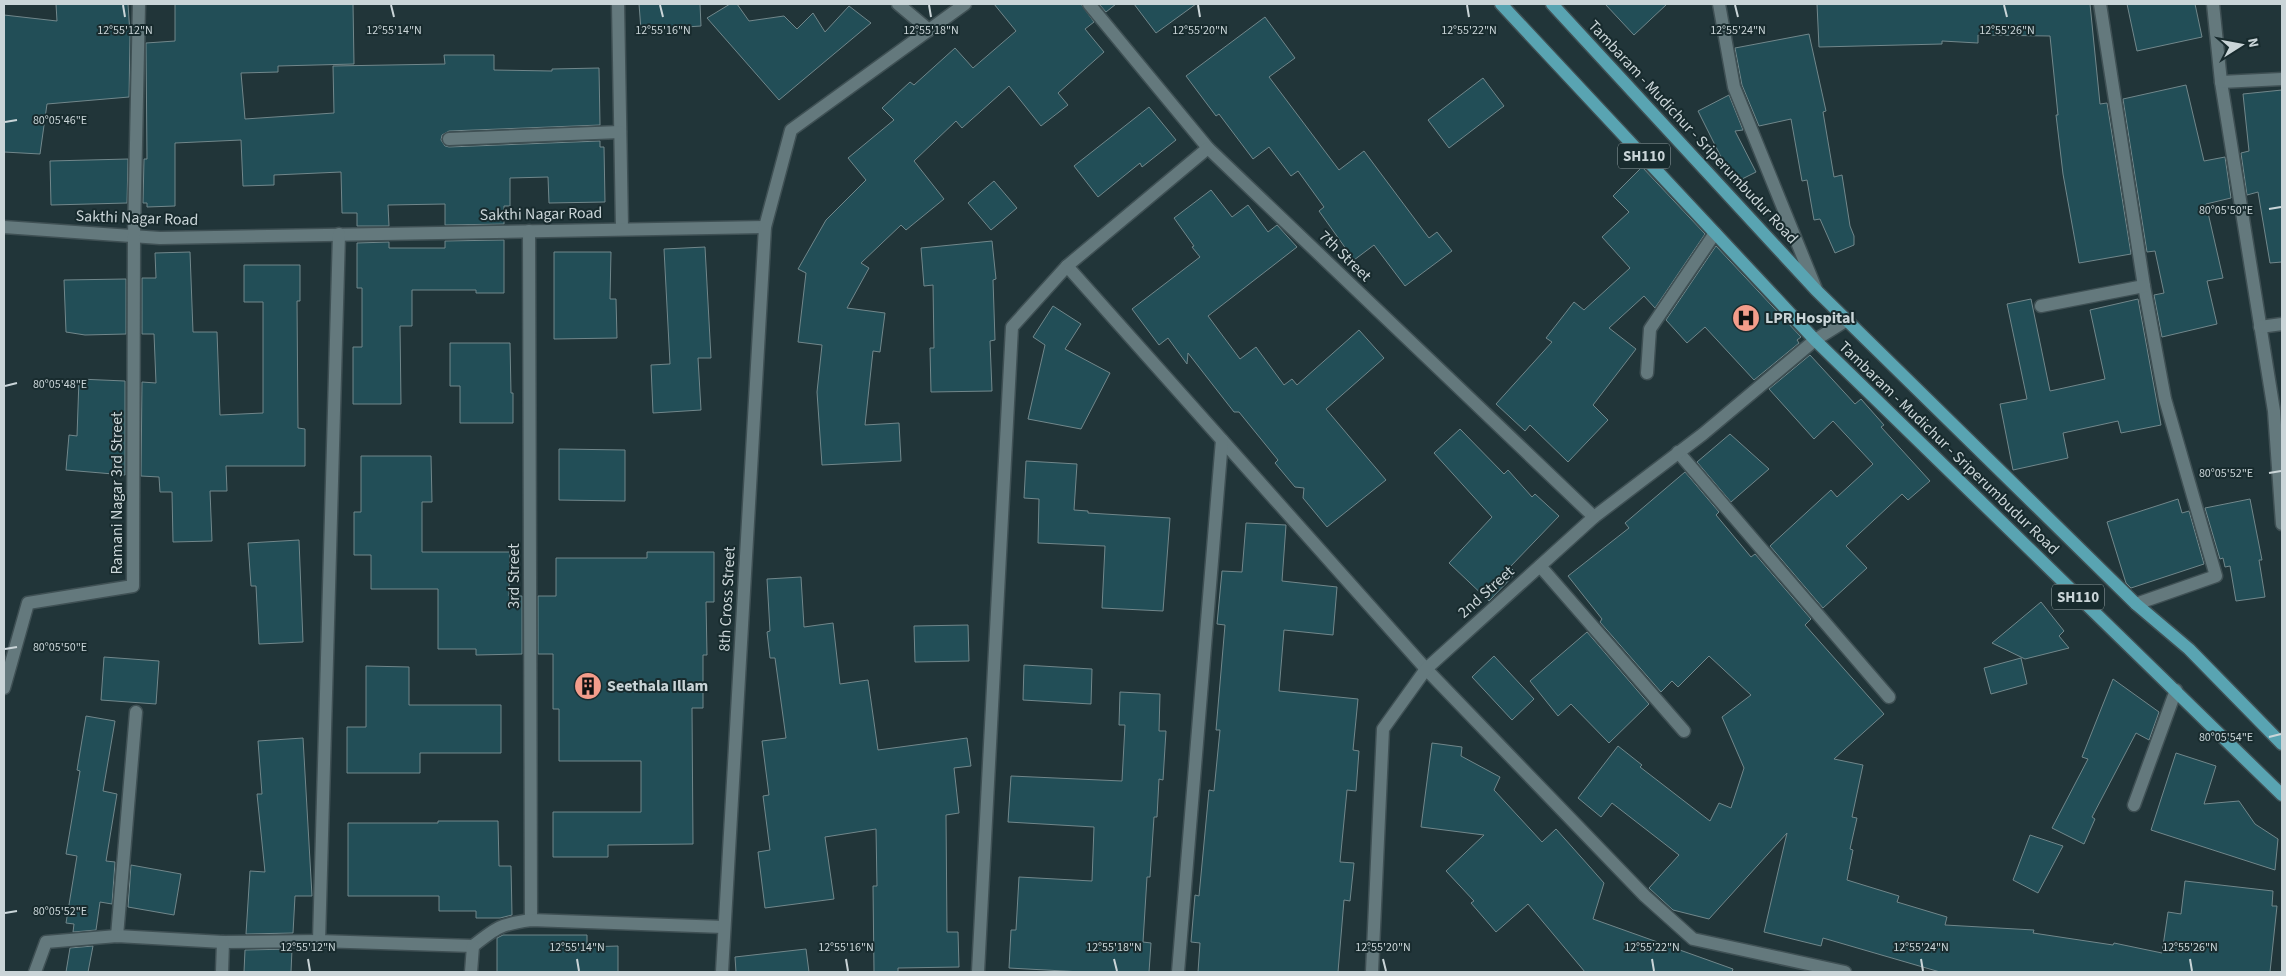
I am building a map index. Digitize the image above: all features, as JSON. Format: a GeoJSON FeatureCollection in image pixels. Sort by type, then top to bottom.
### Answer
{"type":"FeatureCollection","features":[{"type":"Feature","properties":{"kind":"main road","name":"Tambaram - Mudichur - Sriperumbudur Road"},"geometry":{"type":"LineString","coordinates":[[1502,4],[1815,340],[2282,795]]}},
{"type":"Feature","properties":{"kind":"main road","name":"Tambaram - Mudichur - Sriperumbudur Road"},"geometry":{"type":"LineString","coordinates":[[1552,4],[1816,290],[2136,604],[2189,649],[2282,744]]}},
{"type":"Feature","properties":{"kind":"street"},"geometry":{"type":"LineString","coordinates":[[134,235],[139,4]]}},
{"type":"Feature","properties":{"kind":"street"},"geometry":{"type":"LineString","coordinates":[[618,4],[622,228]]}},
{"type":"Feature","properties":{"kind":"street"},"geometry":{"type":"LineString","coordinates":[[898,4],[929,30]]}},
{"type":"Feature","properties":{"kind":"street"},"geometry":{"type":"LineString","coordinates":[[765,227],[791,130],[965,4]]}},
{"type":"Feature","properties":{"kind":"street","name":"7th Street"},"geometry":{"type":"LineString","coordinates":[[1089,4],[1208,148],[1594,517]]}},
{"type":"Feature","properties":{"kind":"street"},"geometry":{"type":"LineString","coordinates":[[1720,4],[1734,87],[1816,290]]}},
{"type":"Feature","properties":{"kind":"street"},"geometry":{"type":"LineString","coordinates":[[2100,4],[2144,286],[2166,399],[2216,576],[2136,604]]}},
{"type":"Feature","properties":{"kind":"street"},"geometry":{"type":"LineString","coordinates":[[2213,4],[2221,82],[2274,411],[2282,524]]}},
{"type":"Feature","properties":{"kind":"street"},"geometry":{"type":"LineString","coordinates":[[2221,82],[2282,79]]}},
{"type":"Feature","properties":{"kind":"street"},"geometry":{"type":"LineString","coordinates":[[448,139],[620,132]]}},
{"type":"Feature","properties":{"kind":"street"},"geometry":{"type":"LineString","coordinates":[[978,972],[1012,327],[1067,266],[1208,148]]}},
{"type":"Feature","properties":{"kind":"street","name":"Sakthi Nagar Road"},"geometry":{"type":"LineString","coordinates":[[4,227],[160,238],[622,228],[765,227]]}},
{"type":"Feature","properties":{"kind":"street","name":"8th Cross Street"},"geometry":{"type":"LineString","coordinates":[[722,972],[765,227]]}},
{"type":"Feature","properties":{"kind":"street","name":"3rd Street"},"geometry":{"type":"LineString","coordinates":[[529,231],[531,920]]}},
{"type":"Feature","properties":{"kind":"street"},"geometry":{"type":"LineString","coordinates":[[1647,373],[1650,330],[1715,233]]}},
{"type":"Feature","properties":{"kind":"street"},"geometry":{"type":"LineString","coordinates":[[319,941],[339,234]]}},
{"type":"Feature","properties":{"kind":"street","name":"Ramani Nagar 3rd Street"},"geometry":{"type":"LineString","coordinates":[[4,688],[28,603],[133,586],[134,235]]}},
{"type":"Feature","properties":{"kind":"street"},"geometry":{"type":"LineString","coordinates":[[1067,266],[1426,669],[1645,896],[1693,939],[1830,971],[1845,972]]}},
{"type":"Feature","properties":{"kind":"street"},"geometry":{"type":"LineString","coordinates":[[2041,306],[2144,286]]}},
{"type":"Feature","properties":{"kind":"street","name":"2nd Street"},"geometry":{"type":"LineString","coordinates":[[1372,972],[1383,729],[1426,669],[1594,517],[1678,452],[1815,340],[1847,320]]}},
{"type":"Feature","properties":{"kind":"street"},"geometry":{"type":"LineString","coordinates":[[2260,328],[2282,324]]}},
{"type":"Feature","properties":{"kind":"street"},"geometry":{"type":"LineString","coordinates":[[1178,972],[1222,440]]}},
{"type":"Feature","properties":{"kind":"street"},"geometry":{"type":"LineString","coordinates":[[1678,452],[1888,697]]}},
{"type":"Feature","properties":{"kind":"street"},"geometry":{"type":"LineString","coordinates":[[1540,566],[1684,730]]}},
{"type":"Feature","properties":{"kind":"street"},"geometry":{"type":"LineString","coordinates":[[2134,805],[2176,690]]}},
{"type":"Feature","properties":{"kind":"street"},"geometry":{"type":"LineString","coordinates":[[117,936],[136,712]]}},
{"type":"Feature","properties":{"kind":"street"},"geometry":{"type":"LineString","coordinates":[[35,972],[46,942],[117,936],[222,942],[319,941],[473,946],[496,928],[506,923],[531,920],[724,928]]}},
{"type":"Feature","properties":{"kind":"street"},"geometry":{"type":"LineString","coordinates":[[222,942],[222,972]]}},
{"type":"Feature","properties":{"kind":"street"},"geometry":{"type":"LineString","coordinates":[[471,972],[473,946]]}},
{"type":"Feature","properties":{"kind":"building"},"geometry":{"type":"Polygon","coordinates":[[[56,4],[128,4],[130,34],[129,97],[47,104],[40,154],[4,152],[4,15],[57,21],[56,4]]]}},
{"type":"Feature","properties":{"kind":"building"},"geometry":{"type":"Polygon","coordinates":[[[175,4],[353,4],[354,64],[278,66],[278,72],[241,73],[245,119],[334,113],[333,66],[445,64],[444,55],[494,55],[494,70],[552,71],[552,69],[599,68],[600,125],[449,131],[442,135],[441,140],[445,146],[449,147],[600,141],[600,147],[604,147],[605,202],[549,203],[548,177],[510,178],[510,206],[504,206],[504,224],[445,225],[445,204],[388,205],[389,226],[357,226],[357,213],[342,213],[341,172],[274,175],[274,185],[243,186],[241,140],[175,143],[175,206],[147,207],[147,203],[143,203],[144,159],[147,159],[146,43],[175,41],[175,4]]]}},
{"type":"Feature","properties":{"kind":"building"},"geometry":{"type":"Polygon","coordinates":[[[639,4],[700,4],[701,26],[641,30],[639,4]]]}},
{"type":"Feature","properties":{"kind":"building"},"geometry":{"type":"Polygon","coordinates":[[[730,4],[737,4],[749,21],[784,16],[797,29],[813,13],[825,32],[849,6],[871,23],[779,100],[707,18],[730,4]]]}},
{"type":"Feature","properties":{"kind":"building"},"geometry":{"type":"Polygon","coordinates":[[[994,4],[1081,4],[1094,22],[1085,29],[1104,52],[1058,93],[1068,105],[1041,126],[1009,86],[962,128],[956,121],[914,161],[944,199],[906,230],[901,225],[861,263],[869,268],[847,308],[885,313],[880,352],[873,351],[865,425],[899,423],[901,461],[822,465],[817,392],[822,345],[798,342],[806,273],[798,269],[826,220],[866,180],[848,158],[894,120],[882,108],[910,82],[914,85],[955,48],[973,68],[1016,31],[994,4]]]}},
{"type":"Feature","properties":{"kind":"building"},"geometry":{"type":"Polygon","coordinates":[[[1099,4],[1116,4],[1106,12],[1099,4]]]}},
{"type":"Feature","properties":{"kind":"building"},"geometry":{"type":"Polygon","coordinates":[[[1134,4],[1196,4],[1156,33],[1134,4]]]}},
{"type":"Feature","properties":{"kind":"building"},"geometry":{"type":"Polygon","coordinates":[[[1605,4],[1667,4],[1634,35],[1605,4]]]}},
{"type":"Feature","properties":{"kind":"building"},"geometry":{"type":"Polygon","coordinates":[[[1817,4],[2090,4],[2100,104],[2107,103],[2131,254],[2079,263],[2063,174],[2050,36],[1978,35],[1978,43],[1942,41],[1942,44],[1819,47],[1817,4]]]}},
{"type":"Feature","properties":{"kind":"building"},"geometry":{"type":"Polygon","coordinates":[[[2127,4],[2195,4],[2202,37],[2137,51],[2127,4]]]}},
{"type":"Feature","properties":{"kind":"building"},"geometry":{"type":"Polygon","coordinates":[[[1265,17],[1295,58],[1269,77],[1339,170],[1364,151],[1429,238],[1437,232],[1452,251],[1405,286],[1374,245],[1354,260],[1319,211],[1324,207],[1298,171],[1291,176],[1269,147],[1253,159],[1219,114],[1216,116],[1186,76],[1265,17]]]}},
{"type":"Feature","properties":{"kind":"building"},"geometry":{"type":"Polygon","coordinates":[[[1809,34],[1826,111],[1823,112],[1834,177],[1842,175],[1850,226],[1854,236],[1854,245],[1835,253],[1820,219],[1814,220],[1807,180],[1802,181],[1791,119],[1759,126],[1742,85],[1735,48],[1809,34]]]}},
{"type":"Feature","properties":{"kind":"building"},"geometry":{"type":"Polygon","coordinates":[[[1483,78],[1504,106],[1449,148],[1428,120],[1483,78]]]}},
{"type":"Feature","properties":{"kind":"building"},"geometry":{"type":"Polygon","coordinates":[[[2186,85],[2204,161],[2225,157],[2231,198],[2206,204],[2223,278],[2207,281],[2217,324],[2162,337],[2154,295],[2164,293],[2155,251],[2147,252],[2123,99],[2186,85]]]}},
{"type":"Feature","properties":{"kind":"building"},"geometry":{"type":"Polygon","coordinates":[[[2282,90],[2282,262],[2270,263],[2258,192],[2247,195],[2241,153],[2249,151],[2243,94],[2282,90]]]}},
{"type":"Feature","properties":{"kind":"building"},"geometry":{"type":"Polygon","coordinates":[[[1729,95],[1743,130],[1735,131],[1756,172],[1734,183],[1698,111],[1729,95]]]}},
{"type":"Feature","properties":{"kind":"building"},"geometry":{"type":"Polygon","coordinates":[[[1149,107],[1176,140],[1142,167],[1140,163],[1098,197],[1074,166],[1149,107]]]}},
{"type":"Feature","properties":{"kind":"building"},"geometry":{"type":"Polygon","coordinates":[[[128,159],[127,203],[51,205],[50,161],[128,159]]]}},
{"type":"Feature","properties":{"kind":"building"},"geometry":{"type":"Polygon","coordinates":[[[1642,167],[1705,234],[1655,308],[1644,296],[1609,328],[1636,349],[1593,405],[1608,420],[1568,462],[1530,425],[1525,431],[1496,404],[1552,342],[1546,338],[1574,302],[1584,310],[1630,268],[1602,237],[1629,212],[1613,196],[1642,167]]]}},
{"type":"Feature","properties":{"kind":"building"},"geometry":{"type":"Polygon","coordinates":[[[994,181],[1017,208],[991,230],[968,203],[994,181]]]}},
{"type":"Feature","properties":{"kind":"building"},"geometry":{"type":"Polygon","coordinates":[[[1211,190],[1232,217],[1248,205],[1268,232],[1277,225],[1297,247],[1208,316],[1240,359],[1256,347],[1284,385],[1292,379],[1297,385],[1359,330],[1384,358],[1326,409],[1386,480],[1327,527],[1303,498],[1304,488],[1295,487],[1275,463],[1278,460],[1239,412],[1234,412],[1188,353],[1187,364],[1168,338],[1159,345],[1132,309],[1200,257],[1174,218],[1211,190]]]}},
{"type":"Feature","properties":{"kind":"building"},"geometry":{"type":"Polygon","coordinates":[[[504,240],[504,293],[476,293],[476,290],[412,290],[412,326],[400,326],[401,404],[353,404],[353,347],[362,347],[362,288],[357,288],[357,243],[389,242],[389,248],[445,248],[445,241],[504,240]]]}},
{"type":"Feature","properties":{"kind":"building"},"geometry":{"type":"Polygon","coordinates":[[[992,241],[996,279],[993,280],[995,340],[990,341],[992,391],[931,392],[930,348],[934,348],[933,285],[924,286],[921,248],[992,241]]]}},
{"type":"Feature","properties":{"kind":"building"},"geometry":{"type":"Polygon","coordinates":[[[1716,246],[1801,337],[1797,340],[1799,343],[1754,380],[1705,327],[1687,343],[1666,320],[1716,246]]]}},
{"type":"Feature","properties":{"kind":"building"},"geometry":{"type":"Polygon","coordinates":[[[705,247],[711,358],[698,358],[701,410],[653,413],[651,365],[670,364],[664,249],[705,247]]]}},
{"type":"Feature","properties":{"kind":"building"},"geometry":{"type":"Polygon","coordinates":[[[190,252],[193,332],[217,332],[220,415],[263,413],[263,302],[244,302],[244,265],[300,265],[300,301],[297,301],[298,428],[305,429],[305,466],[226,466],[227,491],[210,491],[212,541],[173,542],[172,492],[160,492],[159,477],[141,476],[142,382],[156,383],[154,334],[142,334],[142,278],[156,278],[155,253],[190,252]]]}},
{"type":"Feature","properties":{"kind":"building"},"geometry":{"type":"Polygon","coordinates":[[[554,252],[611,252],[610,299],[616,299],[617,338],[554,339],[554,252]]]}},
{"type":"Feature","properties":{"kind":"building"},"geometry":{"type":"Polygon","coordinates":[[[126,279],[126,334],[85,335],[66,332],[64,280],[126,279]]]}},
{"type":"Feature","properties":{"kind":"building"},"geometry":{"type":"Polygon","coordinates":[[[2031,299],[2050,391],[2105,379],[2090,310],[2138,299],[2161,425],[2121,433],[2118,421],[2063,433],[2068,458],[2013,470],[2000,404],[2027,399],[2007,304],[2031,299]]]}},
{"type":"Feature","properties":{"kind":"building"},"geometry":{"type":"Polygon","coordinates":[[[1053,306],[1081,324],[1065,349],[1110,373],[1081,429],[1028,419],[1045,345],[1033,337],[1053,306]]]}},
{"type":"Feature","properties":{"kind":"building"},"geometry":{"type":"Polygon","coordinates":[[[450,343],[510,343],[513,423],[460,423],[460,386],[450,386],[450,343]]]}},
{"type":"Feature","properties":{"kind":"building"},"geometry":{"type":"Polygon","coordinates":[[[1810,355],[1855,404],[1861,399],[1884,425],[1881,427],[1930,481],[1908,500],[1902,494],[1846,546],[1867,568],[1823,608],[1770,546],[1831,490],[1837,497],[1873,464],[1833,421],[1814,439],[1769,389],[1810,355]]]}},
{"type":"Feature","properties":{"kind":"building"},"geometry":{"type":"Polygon","coordinates":[[[79,379],[125,381],[125,475],[66,470],[69,435],[77,436],[79,379]]]}},
{"type":"Feature","properties":{"kind":"building"},"geometry":{"type":"Polygon","coordinates":[[[1460,429],[1504,474],[1508,470],[1532,497],[1535,494],[1559,516],[1510,567],[1516,573],[1489,601],[1449,563],[1492,517],[1434,453],[1460,429]]]}},
{"type":"Feature","properties":{"kind":"building"},"geometry":{"type":"Polygon","coordinates":[[[1730,434],[1769,469],[1731,502],[1697,462],[1730,434]]]}},
{"type":"Feature","properties":{"kind":"building"},"geometry":{"type":"Polygon","coordinates":[[[559,449],[625,450],[625,501],[559,500],[559,449]]]}},
{"type":"Feature","properties":{"kind":"building"},"geometry":{"type":"Polygon","coordinates":[[[361,456],[431,456],[432,502],[422,502],[422,552],[510,552],[509,596],[522,596],[522,654],[476,655],[476,649],[438,649],[438,589],[371,589],[371,555],[354,555],[354,512],[361,512],[361,456]]]}},
{"type":"Feature","properties":{"kind":"building"},"geometry":{"type":"Polygon","coordinates":[[[1026,461],[1077,464],[1074,510],[1088,511],[1088,513],[1170,518],[1163,611],[1102,608],[1105,546],[1038,543],[1039,499],[1024,498],[1026,461]]]}},
{"type":"Feature","properties":{"kind":"building"},"geometry":{"type":"Polygon","coordinates":[[[1685,472],[1719,512],[1716,515],[1751,557],[1755,554],[1811,619],[1805,625],[1884,714],[1834,759],[1863,765],[1852,817],[1857,818],[1850,849],[1853,850],[1847,880],[1899,896],[1897,902],[1947,917],[1945,925],[2034,930],[2033,933],[2113,945],[2114,943],[2162,953],[2168,912],[2181,914],[2185,881],[2273,891],[2272,906],[2277,906],[2270,972],[1940,972],[1823,938],[1821,946],[1764,932],[1787,833],[1709,919],[1673,910],[1649,888],[1679,855],[1612,803],[1601,817],[1578,798],[1618,746],[1642,765],[1640,767],[1710,821],[1719,803],[1731,808],[1744,768],[1722,717],[1751,695],[1709,656],[1678,687],[1672,681],[1661,692],[1600,622],[1602,619],[1568,576],[1629,528],[1625,523],[1685,472]]]}},
{"type":"Feature","properties":{"kind":"building"},"geometry":{"type":"Polygon","coordinates":[[[2178,499],[2182,513],[2189,511],[2204,564],[2131,588],[2126,583],[2107,522],[2178,499]]]}},
{"type":"Feature","properties":{"kind":"building"},"geometry":{"type":"Polygon","coordinates":[[[2250,499],[2262,560],[2259,560],[2265,597],[2236,601],[2230,566],[2225,567],[2223,558],[2220,559],[2205,508],[2250,499]]]}},
{"type":"Feature","properties":{"kind":"building"},"geometry":{"type":"Polygon","coordinates":[[[1246,523],[1286,525],[1282,581],[1337,587],[1333,635],[1284,630],[1279,691],[1358,699],[1353,750],[1359,751],[1356,791],[1347,790],[1340,862],[1354,863],[1350,901],[1344,900],[1338,972],[1198,972],[1200,943],[1191,942],[1195,895],[1199,896],[1209,790],[1214,791],[1220,730],[1216,730],[1225,625],[1217,624],[1222,571],[1242,572],[1246,523]]]}},
{"type":"Feature","properties":{"kind":"building"},"geometry":{"type":"Polygon","coordinates":[[[299,540],[303,642],[259,644],[256,586],[251,586],[248,543],[299,540]]]}},
{"type":"Feature","properties":{"kind":"building"},"geometry":{"type":"Polygon","coordinates":[[[647,552],[714,552],[714,602],[706,602],[707,655],[703,655],[703,708],[692,708],[693,844],[608,845],[608,857],[553,857],[553,812],[641,812],[641,761],[559,761],[559,709],[553,709],[553,654],[538,654],[538,596],[556,596],[556,558],[647,558],[647,552]]]}},
{"type":"Feature","properties":{"kind":"building"},"geometry":{"type":"Polygon","coordinates":[[[801,577],[804,627],[833,623],[840,684],[868,680],[878,750],[967,738],[971,766],[954,768],[959,813],[946,815],[947,932],[958,932],[959,967],[898,968],[898,972],[874,972],[873,886],[877,886],[876,829],[825,837],[834,899],[765,908],[758,852],[770,850],[763,796],[769,795],[762,741],[786,738],[775,658],[770,658],[767,632],[770,631],[767,579],[801,577]]]}},
{"type":"Feature","properties":{"kind":"building"},"geometry":{"type":"Polygon","coordinates":[[[2041,602],[2064,631],[2059,636],[2069,648],[2025,659],[1992,643],[2041,602]]]}},
{"type":"Feature","properties":{"kind":"building"},"geometry":{"type":"Polygon","coordinates":[[[968,625],[969,661],[915,662],[914,626],[968,625]]]}},
{"type":"Feature","properties":{"kind":"building"},"geometry":{"type":"Polygon","coordinates":[[[1587,632],[1649,704],[1609,743],[1571,704],[1558,716],[1530,681],[1587,632]]]}},
{"type":"Feature","properties":{"kind":"building"},"geometry":{"type":"Polygon","coordinates":[[[1494,656],[1534,699],[1512,720],[1472,677],[1494,656]]]}},
{"type":"Feature","properties":{"kind":"building"},"geometry":{"type":"Polygon","coordinates":[[[104,657],[159,661],[156,704],[101,700],[104,657]]]}},
{"type":"Feature","properties":{"kind":"building"},"geometry":{"type":"Polygon","coordinates":[[[2021,658],[2027,684],[1991,694],[1984,668],[2021,658]]]}},
{"type":"Feature","properties":{"kind":"building"},"geometry":{"type":"Polygon","coordinates":[[[1024,665],[1092,669],[1091,704],[1023,700],[1024,665]]]}},
{"type":"Feature","properties":{"kind":"building"},"geometry":{"type":"Polygon","coordinates":[[[366,666],[409,667],[409,705],[501,705],[501,753],[420,753],[420,773],[347,773],[347,727],[366,727],[366,666]]]}},
{"type":"Feature","properties":{"kind":"building"},"geometry":{"type":"Polygon","coordinates":[[[2113,679],[2159,712],[2149,740],[2136,733],[2092,817],[2095,819],[2084,844],[2052,828],[2088,759],[2082,757],[2113,679]]]}},
{"type":"Feature","properties":{"kind":"building"},"geometry":{"type":"Polygon","coordinates":[[[1120,692],[1160,694],[1159,731],[1166,731],[1163,780],[1159,779],[1157,817],[1154,817],[1150,877],[1147,877],[1143,942],[1151,943],[1149,972],[1082,972],[1009,968],[1011,930],[1016,930],[1019,877],[1092,881],[1094,827],[1008,822],[1011,776],[1122,781],[1125,725],[1119,725],[1120,692]]]}},
{"type":"Feature","properties":{"kind":"building"},"geometry":{"type":"Polygon","coordinates":[[[86,716],[115,721],[103,791],[117,794],[106,861],[115,862],[112,904],[100,902],[96,930],[73,932],[74,924],[66,923],[77,856],[66,854],[80,771],[77,770],[86,716]]]}},
{"type":"Feature","properties":{"kind":"building"},"geometry":{"type":"Polygon","coordinates":[[[303,738],[312,896],[295,896],[293,933],[246,934],[250,871],[265,872],[257,794],[262,794],[258,741],[303,738]]]}},
{"type":"Feature","properties":{"kind":"building"},"geometry":{"type":"Polygon","coordinates":[[[1432,743],[1462,747],[1461,756],[1500,777],[1494,790],[1542,842],[1556,829],[1604,883],[1593,919],[1733,969],[1732,972],[1585,972],[1528,904],[1496,932],[1471,903],[1474,901],[1446,871],[1484,835],[1421,827],[1432,743]]]}},
{"type":"Feature","properties":{"kind":"building"},"geometry":{"type":"Polygon","coordinates":[[[2176,753],[2216,766],[2204,804],[2239,801],[2255,824],[2278,839],[2275,870],[2151,830],[2176,753]]]}},
{"type":"Feature","properties":{"kind":"building"},"geometry":{"type":"Polygon","coordinates":[[[438,821],[498,821],[499,866],[511,866],[512,915],[500,918],[476,918],[476,911],[439,911],[439,896],[348,896],[348,823],[438,823],[438,821]]]}},
{"type":"Feature","properties":{"kind":"building"},"geometry":{"type":"Polygon","coordinates":[[[2030,835],[2063,846],[2038,893],[2013,880],[2030,835]]]}},
{"type":"Feature","properties":{"kind":"building"},"geometry":{"type":"Polygon","coordinates":[[[131,865],[181,874],[174,915],[128,907],[131,865]]]}},
{"type":"Feature","properties":{"kind":"building"},"geometry":{"type":"Polygon","coordinates":[[[503,935],[587,935],[587,947],[618,946],[618,972],[497,972],[497,938],[503,935]]]}},
{"type":"Feature","properties":{"kind":"building"},"geometry":{"type":"Polygon","coordinates":[[[93,946],[88,972],[66,972],[70,948],[93,946]]]}},
{"type":"Feature","properties":{"kind":"building"},"geometry":{"type":"Polygon","coordinates":[[[292,949],[291,972],[244,972],[245,950],[292,949]]]}},
{"type":"Feature","properties":{"kind":"building"},"geometry":{"type":"Polygon","coordinates":[[[806,949],[809,972],[736,972],[735,957],[806,949]]]}},
{"type":"Feature","properties":{"kind":"place","name":"LPR Hospital"},"geometry":{"type":"Point","coordinates":[1746,318]}},
{"type":"Feature","properties":{"kind":"place","name":"Seethala Illam"},"geometry":{"type":"Point","coordinates":[588,686]}}]}
